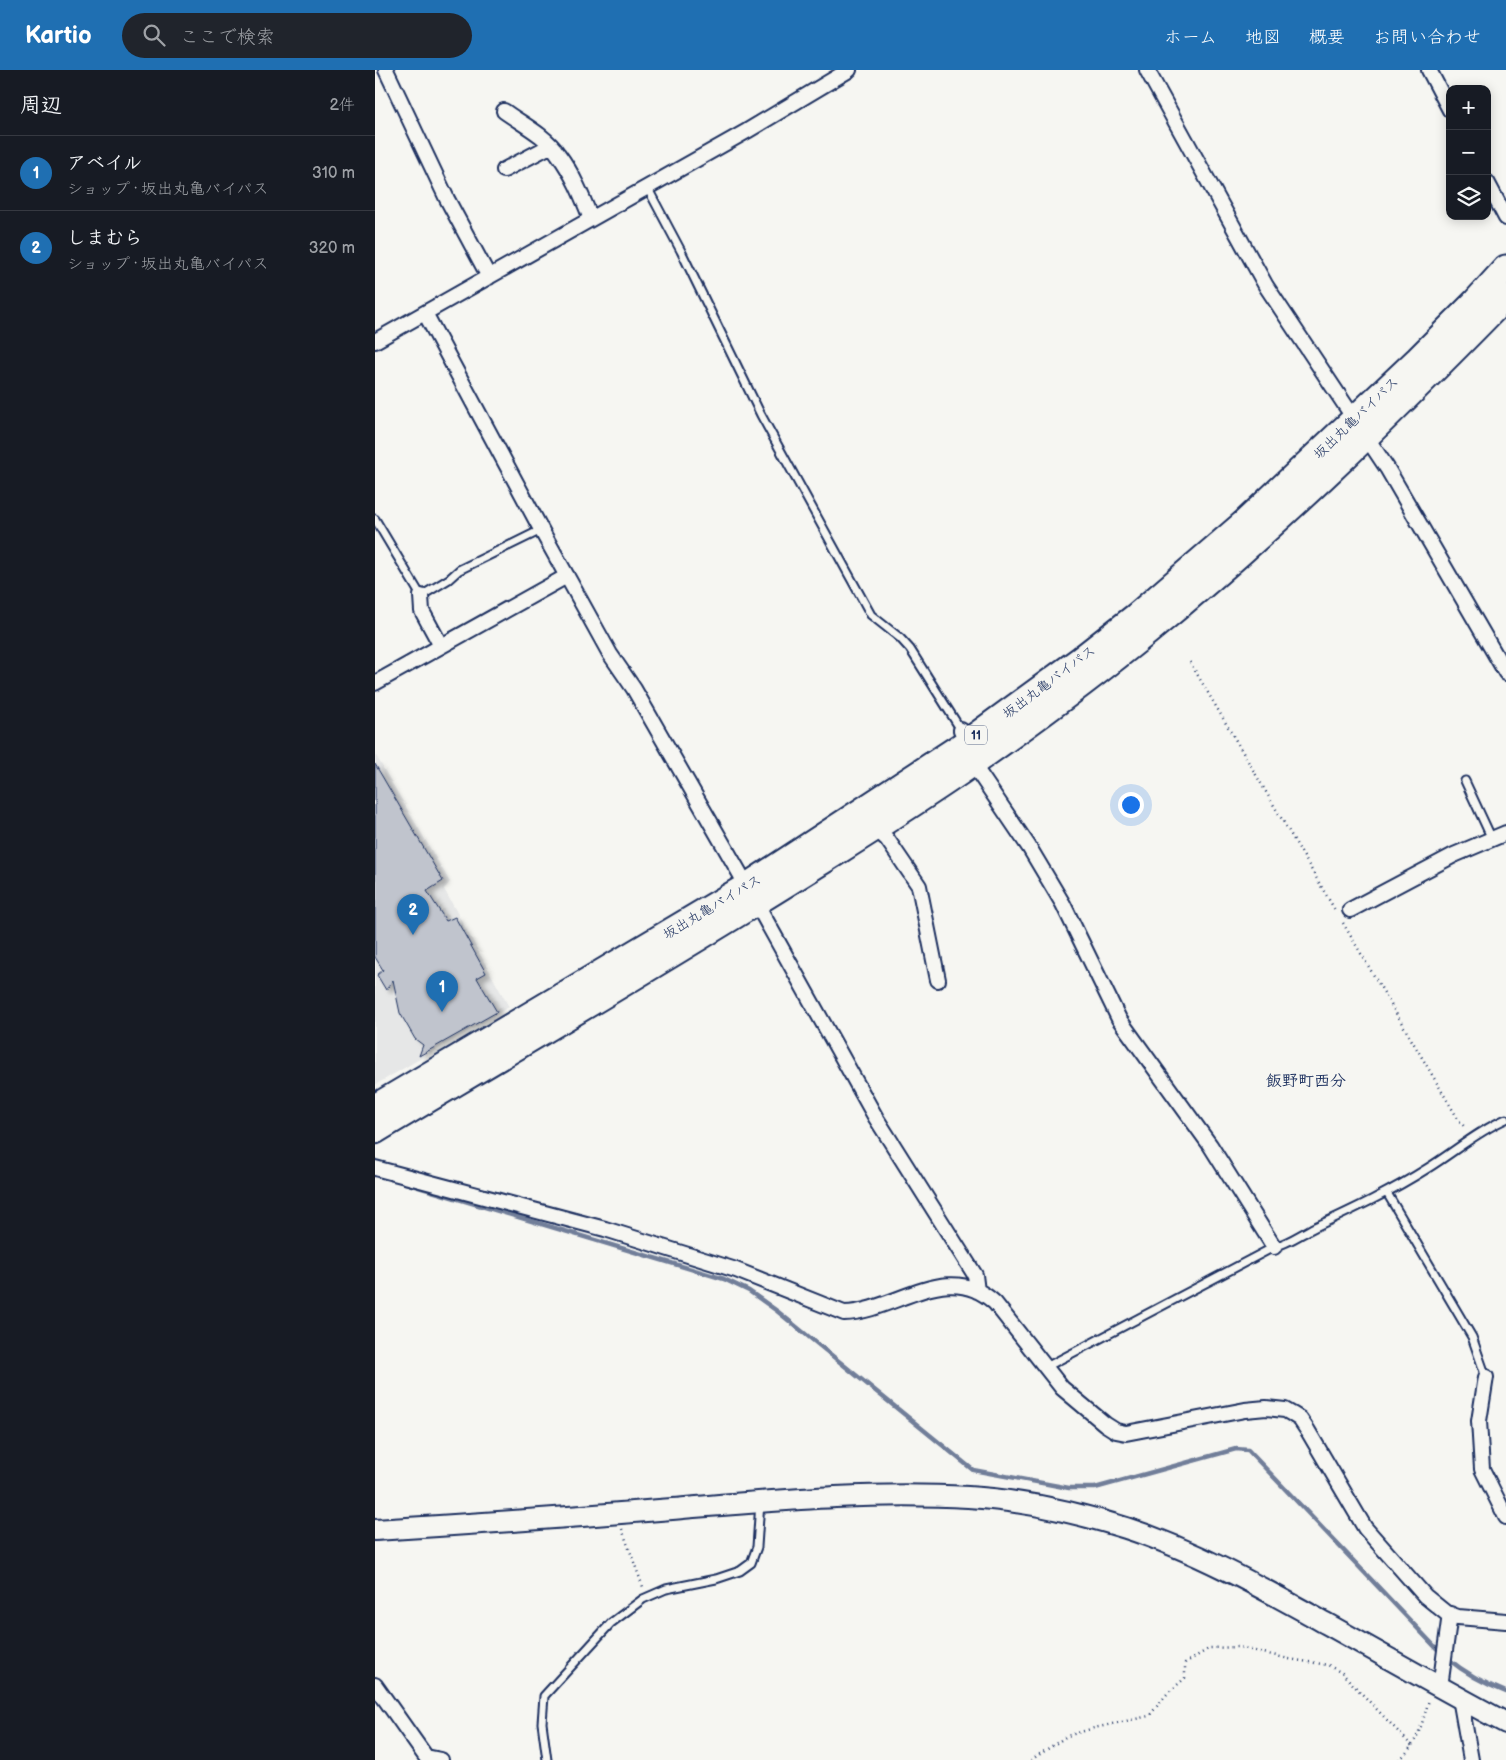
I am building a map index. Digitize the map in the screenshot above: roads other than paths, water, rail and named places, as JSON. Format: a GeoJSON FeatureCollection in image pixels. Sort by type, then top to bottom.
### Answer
{"type":"FeatureCollection","features":[{"type":"Feature","properties":{"kind":"highway","name":"坂出丸亀バイパス"},"geometry":{"type":"LineString","coordinates":[[1360,429],[1506,268]]}},
{"type":"Feature","properties":{"kind":"highway","name":"坂出丸亀バイパス"},"geometry":{"type":"LineString","coordinates":[[375,1131],[752,895],[968,744],[1136,616],[1244,523],[1360,429],[1506,297]]}},
{"type":"Feature","properties":{"kind":"highway","name":"坂出丸亀バイパス"},"geometry":{"type":"LineString","coordinates":[[375,1107],[875,828],[968,744]]}},
{"type":"Feature","properties":{"kind":"street"},"geometry":{"type":"LineString","coordinates":[[386,70],[447,199],[489,277]]}},
{"type":"Feature","properties":{"kind":"street"},"geometry":{"type":"LineString","coordinates":[[375,341],[747,131],[849,70]]}},
{"type":"Feature","properties":{"kind":"street"},"geometry":{"type":"LineString","coordinates":[[1147,70],[1266,286],[1387,468],[1506,673]]}},
{"type":"Feature","properties":{"kind":"street"},"geometry":{"type":"LineString","coordinates":[[1429,70],[1446,102]]}},
{"type":"Feature","properties":{"kind":"street"},"geometry":{"type":"LineString","coordinates":[[503,111],[537,133],[557,152],[576,183],[591,219]]}},
{"type":"Feature","properties":{"kind":"street"},"geometry":{"type":"LineString","coordinates":[[503,170],[550,146]]}},
{"type":"Feature","properties":{"kind":"street"},"geometry":{"type":"LineString","coordinates":[[1491,190],[1506,218]]}},
{"type":"Feature","properties":{"kind":"street"},"geometry":{"type":"LineString","coordinates":[[425,313],[541,530],[611,654],[639,697],[877,1118],[975,1275],[977,1291]]}},
{"type":"Feature","properties":{"kind":"street"},"geometry":{"type":"LineString","coordinates":[[375,683],[567,576]]}},
{"type":"Feature","properties":{"kind":"street"},"geometry":{"type":"LineString","coordinates":[[421,596],[422,611],[441,646]]}},
{"type":"Feature","properties":{"kind":"street"},"geometry":{"type":"LineString","coordinates":[[968,744],[979,773],[1029,847],[1063,904],[1119,1019],[1210,1145],[1274,1247]]}},
{"type":"Feature","properties":{"kind":"street"},"geometry":{"type":"LineString","coordinates":[[875,828],[887,839],[919,886],[938,980]]}},
{"type":"Feature","properties":{"kind":"street"},"geometry":{"type":"LineString","coordinates":[[1343,914],[1454,855],[1506,833]]}},
{"type":"Feature","properties":{"kind":"street"},"geometry":{"type":"LineString","coordinates":[[375,1168],[605,1229],[736,1270],[844,1313],[860,1312],[918,1291],[941,1286],[953,1285],[977,1291],[986,1295],[995,1303],[1047,1366],[1062,1388],[1105,1424],[1116,1431],[1126,1434],[1245,1410],[1285,1410],[1300,1419],[1365,1528],[1425,1596],[1449,1614],[1471,1619],[1506,1621]]}},
{"type":"Feature","properties":{"kind":"street"},"geometry":{"type":"LineString","coordinates":[[1486,1377],[1479,1421],[1482,1469],[1506,1517]]}},
{"type":"Feature","properties":{"kind":"street"},"geometry":{"type":"LineString","coordinates":[[375,1530],[504,1523],[844,1496],[969,1497],[1015,1502],[1091,1517],[1162,1540],[1210,1562],[1439,1680],[1460,1698],[1506,1723]]}},
{"type":"Feature","properties":{"kind":"street"},"geometry":{"type":"LineString","coordinates":[[1439,1680],[1445,1651],[1449,1614]]}},
{"type":"Feature","properties":{"kind":"street"},"geometry":{"type":"LineString","coordinates":[[375,1685],[421,1758],[441,1760]]}},
{"type":"Feature","properties":{"kind":"street"},"geometry":{"type":"LineString","coordinates":[[1460,1698],[1471,1760]]}},
{"type":"Feature","properties":{"kind":"lane"},"geometry":{"type":"LineString","coordinates":[[647,187],[681,251],[761,415],[871,616],[900,638],[910,649],[968,744]]}},
{"type":"Feature","properties":{"kind":"lane"},"geometry":{"type":"LineString","coordinates":[[375,519],[421,596],[449,579],[459,570],[541,530]]}},
{"type":"Feature","properties":{"kind":"lane"},"geometry":{"type":"LineString","coordinates":[[1465,781],[1492,839]]}},
{"type":"Feature","properties":{"kind":"lane"},"geometry":{"type":"LineString","coordinates":[[1047,1366],[1274,1247],[1284,1244],[1310,1229],[1387,1193],[1490,1126],[1506,1119]]}},
{"type":"Feature","properties":{"kind":"lane"},"geometry":{"type":"LineString","coordinates":[[1387,1193],[1472,1337],[1486,1377]]}},
{"type":"Feature","properties":{"kind":"lane"},"geometry":{"type":"LineString","coordinates":[[547,1760],[543,1723],[543,1696],[611,1623],[647,1598],[666,1589],[716,1579],[740,1571],[751,1563],[757,1547],[760,1502]]}},
{"type":"Feature","properties":{"kind":"waterway"},"geometry":{"type":"LineString","coordinates":[[402,1182],[724,1279],[749,1291],[777,1311],[973,1470],[1069,1488],[1095,1488],[1236,1449],[1248,1450],[1441,1653]]}},
{"type":"Feature","properties":{"kind":"waterway"},"geometry":{"type":"LineString","coordinates":[[1447,1658],[1475,1677],[1506,1692]]}},
{"type":"Feature","properties":{"kind":"place","name":"しまむら"},"geometry":{"type":"Point","coordinates":[413,935]}},
{"type":"Feature","properties":{"kind":"place","name":"アベイル"},"geometry":{"type":"Point","coordinates":[442,1012]}},
{"type":"Feature","properties":{"kind":"district","name":"飯野町西分"},"geometry":{"type":"Point","coordinates":[1306,1081]}}]}
